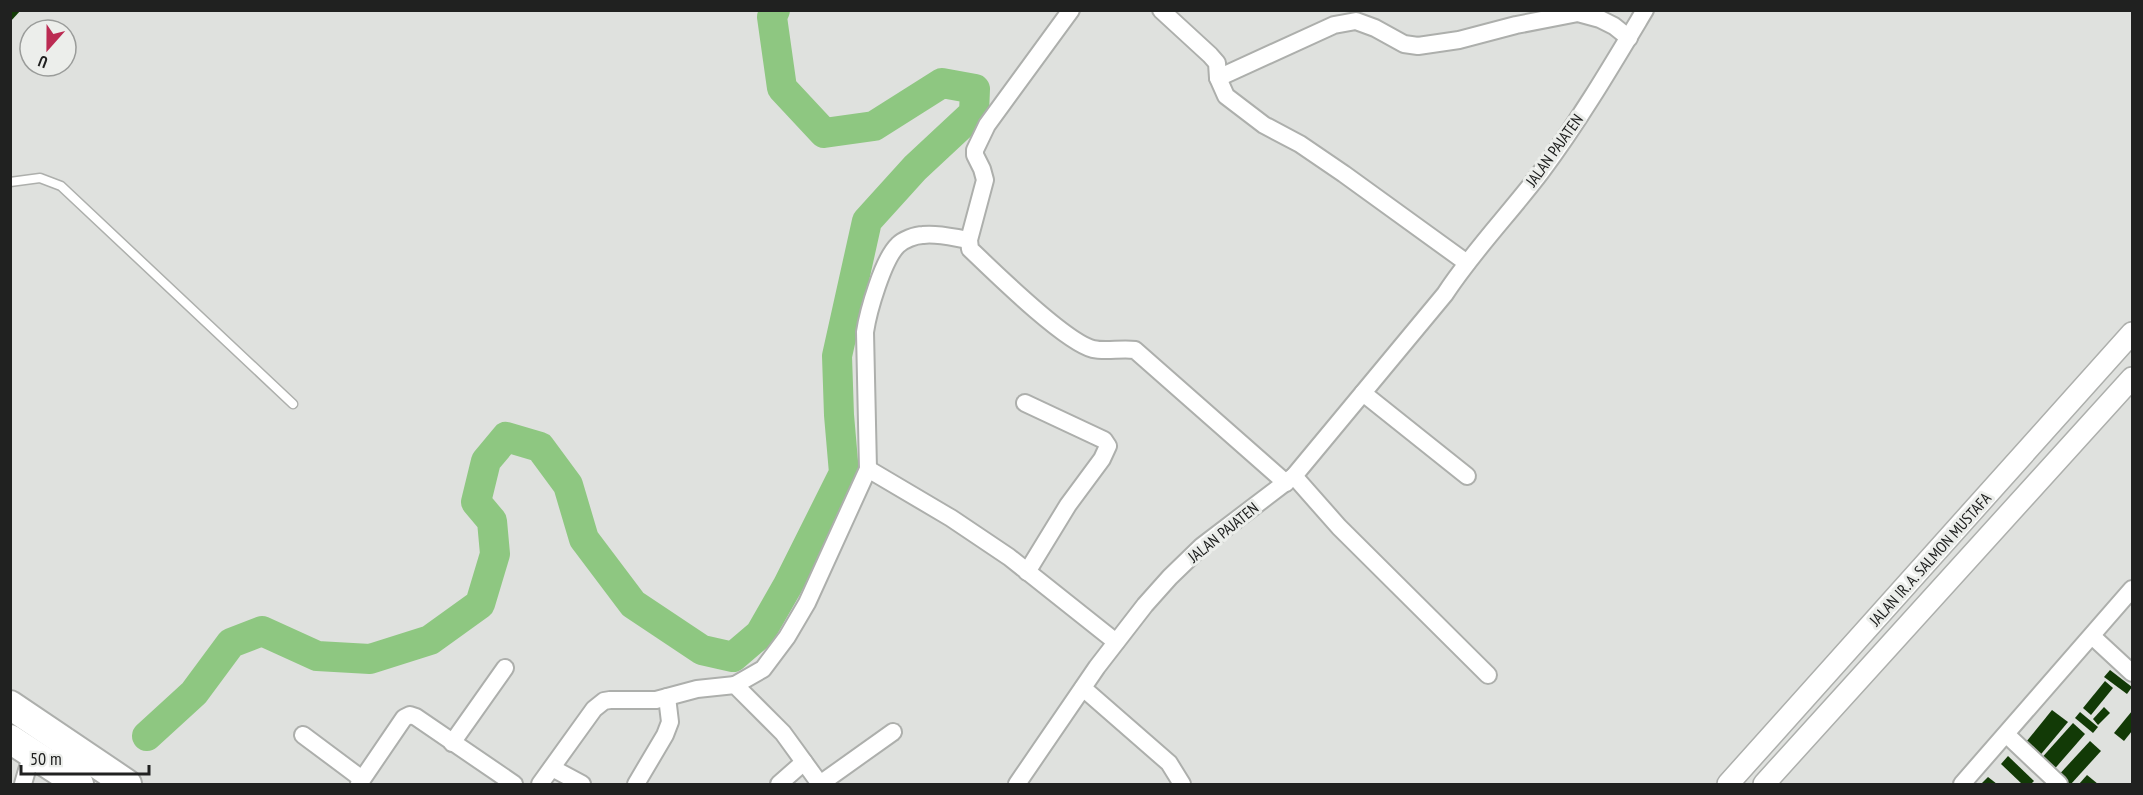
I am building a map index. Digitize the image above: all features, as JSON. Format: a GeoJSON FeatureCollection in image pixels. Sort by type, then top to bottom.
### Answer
{"type":"FeatureCollection","features":[{"type":"Feature","properties":{"kind":"highway"},"geometry":{"type":"LineString","coordinates":[[10,705],[127,784]]}},
{"type":"Feature","properties":{"kind":"highway"},"geometry":{"type":"LineString","coordinates":[[21,746],[79,784]]}},
{"type":"Feature","properties":{"kind":"street"},"geometry":{"type":"LineString","coordinates":[[1071,10],[987,125],[975,155],[985,180],[969,240],[970,249],[1009,286],[1075,340],[1093,349],[1135,350],[1290,480],[1488,675]]}},
{"type":"Feature","properties":{"kind":"street"},"geometry":{"type":"LineString","coordinates":[[1161,10],[1217,63],[1218,78],[1226,96],[1264,125],[1300,144],[1467,263]]}},
{"type":"Feature","properties":{"kind":"street","name":"JALAN PAJATEN"},"geometry":{"type":"LineString","coordinates":[[1017,784],[1116,642],[1164,584],[1202,546],[1290,480],[1449,288],[1564,139],[1645,10]]}},
{"type":"Feature","properties":{"kind":"street"},"geometry":{"type":"LineString","coordinates":[[1218,78],[1353,16],[1404,44],[1418,46],[1459,40],[1576,12],[1600,19],[1614,26],[1629,38]]}},
{"type":"Feature","properties":{"kind":"street"},"geometry":{"type":"LineString","coordinates":[[540,784],[594,709],[604,701],[648,700],[697,688],[735,685],[763,669],[787,637],[807,603],[868,469],[865,332],[868,315],[887,261],[898,244],[917,236],[969,240]]}},
{"type":"Feature","properties":{"kind":"street","name":"JALAN IR. A. SALMON MUSTAFA"},"geometry":{"type":"LineString","coordinates":[[1728,784],[2133,333]]}},
{"type":"Feature","properties":{"kind":"street","name":"JALAN IR. A. SALMON MUSTAFA"},"geometry":{"type":"LineString","coordinates":[[1764,784],[2133,378]]}},
{"type":"Feature","properties":{"kind":"street"},"geometry":{"type":"LineString","coordinates":[[1363,393],[1467,476]]}},
{"type":"Feature","properties":{"kind":"street"},"geometry":{"type":"LineString","coordinates":[[1025,403],[1104,440],[1108,446],[1102,459],[1068,505],[1027,572]]}},
{"type":"Feature","properties":{"kind":"street"},"geometry":{"type":"LineString","coordinates":[[868,469],[951,518],[1027,572],[1116,642]]}},
{"type":"Feature","properties":{"kind":"street"},"geometry":{"type":"LineString","coordinates":[[1962,784],[2132,591]]}},
{"type":"Feature","properties":{"kind":"street"},"geometry":{"type":"LineString","coordinates":[[2092,636],[2133,673]]}},
{"type":"Feature","properties":{"kind":"street"},"geometry":{"type":"LineString","coordinates":[[452,742],[505,668]]}},
{"type":"Feature","properties":{"kind":"street"},"geometry":{"type":"LineString","coordinates":[[735,685],[783,733],[820,784],[892,732]]}},
{"type":"Feature","properties":{"kind":"street"},"geometry":{"type":"LineString","coordinates":[[1083,688],[1169,763],[1182,784]]}},
{"type":"Feature","properties":{"kind":"street"},"geometry":{"type":"LineString","coordinates":[[636,784],[665,735],[670,722],[667,697]]}},
{"type":"Feature","properties":{"kind":"street"},"geometry":{"type":"LineString","coordinates":[[303,735],[360,782],[404,718],[410,715],[514,784]]}},
{"type":"Feature","properties":{"kind":"street"},"geometry":{"type":"LineString","coordinates":[[2007,735],[2059,784]]}},
{"type":"Feature","properties":{"kind":"street"},"geometry":{"type":"LineString","coordinates":[[21,746],[23,784]]}},
{"type":"Feature","properties":{"kind":"street"},"geometry":{"type":"LineString","coordinates":[[779,784],[804,762]]}},
{"type":"Feature","properties":{"kind":"street"},"geometry":{"type":"LineString","coordinates":[[552,768],[582,784]]}},
{"type":"Feature","properties":{"kind":"lane"},"geometry":{"type":"LineString","coordinates":[[10,182],[40,178],[62,186],[293,404]]}},
{"type":"Feature","properties":{"kind":"building"},"geometry":{"type":"Polygon","coordinates":[[[10,10],[21,10],[10,22],[10,10]]]}},
{"type":"Feature","properties":{"kind":"building"},"geometry":{"type":"Polygon","coordinates":[[[2110,670],[2132,687],[2127,694],[2104,677],[2110,670]]]}},
{"type":"Feature","properties":{"kind":"building"},"geometry":{"type":"Polygon","coordinates":[[[2105,681],[2113,688],[2091,715],[2083,708],[2105,681]]]}},
{"type":"Feature","properties":{"kind":"building"},"geometry":{"type":"Polygon","coordinates":[[[2104,707],[2110,713],[2098,725],[2093,719],[2104,707]]]}},
{"type":"Feature","properties":{"kind":"building"},"geometry":{"type":"Polygon","coordinates":[[[2052,710],[2068,722],[2037,759],[2022,747],[2052,710]]]}},
{"type":"Feature","properties":{"kind":"building"},"geometry":{"type":"Polygon","coordinates":[[[2132,711],[2132,731],[2124,741],[2114,733],[2132,711]]]}},
{"type":"Feature","properties":{"kind":"building"},"geometry":{"type":"Polygon","coordinates":[[[2080,712],[2098,727],[2093,733],[2075,718],[2080,712]]]}},
{"type":"Feature","properties":{"kind":"building"},"geometry":{"type":"Polygon","coordinates":[[[2073,723],[2085,734],[2051,773],[2038,762],[2073,723]]]}},
{"type":"Feature","properties":{"kind":"building"},"geometry":{"type":"Polygon","coordinates":[[[2090,741],[2101,751],[2071,784],[2062,784],[2055,779],[2090,741]]]}},
{"type":"Feature","properties":{"kind":"building"},"geometry":{"type":"Polygon","coordinates":[[[2008,756],[2034,781],[2031,784],[2022,784],[2001,764],[2008,756]]]}},
{"type":"Feature","properties":{"kind":"building"},"geometry":{"type":"Polygon","coordinates":[[[2087,775],[2098,784],[2079,784],[2087,775]]]}},
{"type":"Feature","properties":{"kind":"building"},"geometry":{"type":"Polygon","coordinates":[[[1988,777],[1997,784],[1981,784],[1988,777]]]}},
{"type":"Feature","properties":{"kind":"waterway"},"geometry":{"type":"LineString","coordinates":[[147,736],[194,693],[231,643],[262,631],[317,656],[370,659],[430,640],[480,604],[495,554],[492,521],[476,502],[486,461],[506,437],[540,447],[568,485],[584,539],[633,604],[702,650],[733,657],[760,634],[788,585],[844,473],[837,356],[867,221],[915,168],[974,113],[975,89],[942,83],[874,126],[824,133],[782,88],[772,17],[775,10]]}}]}
